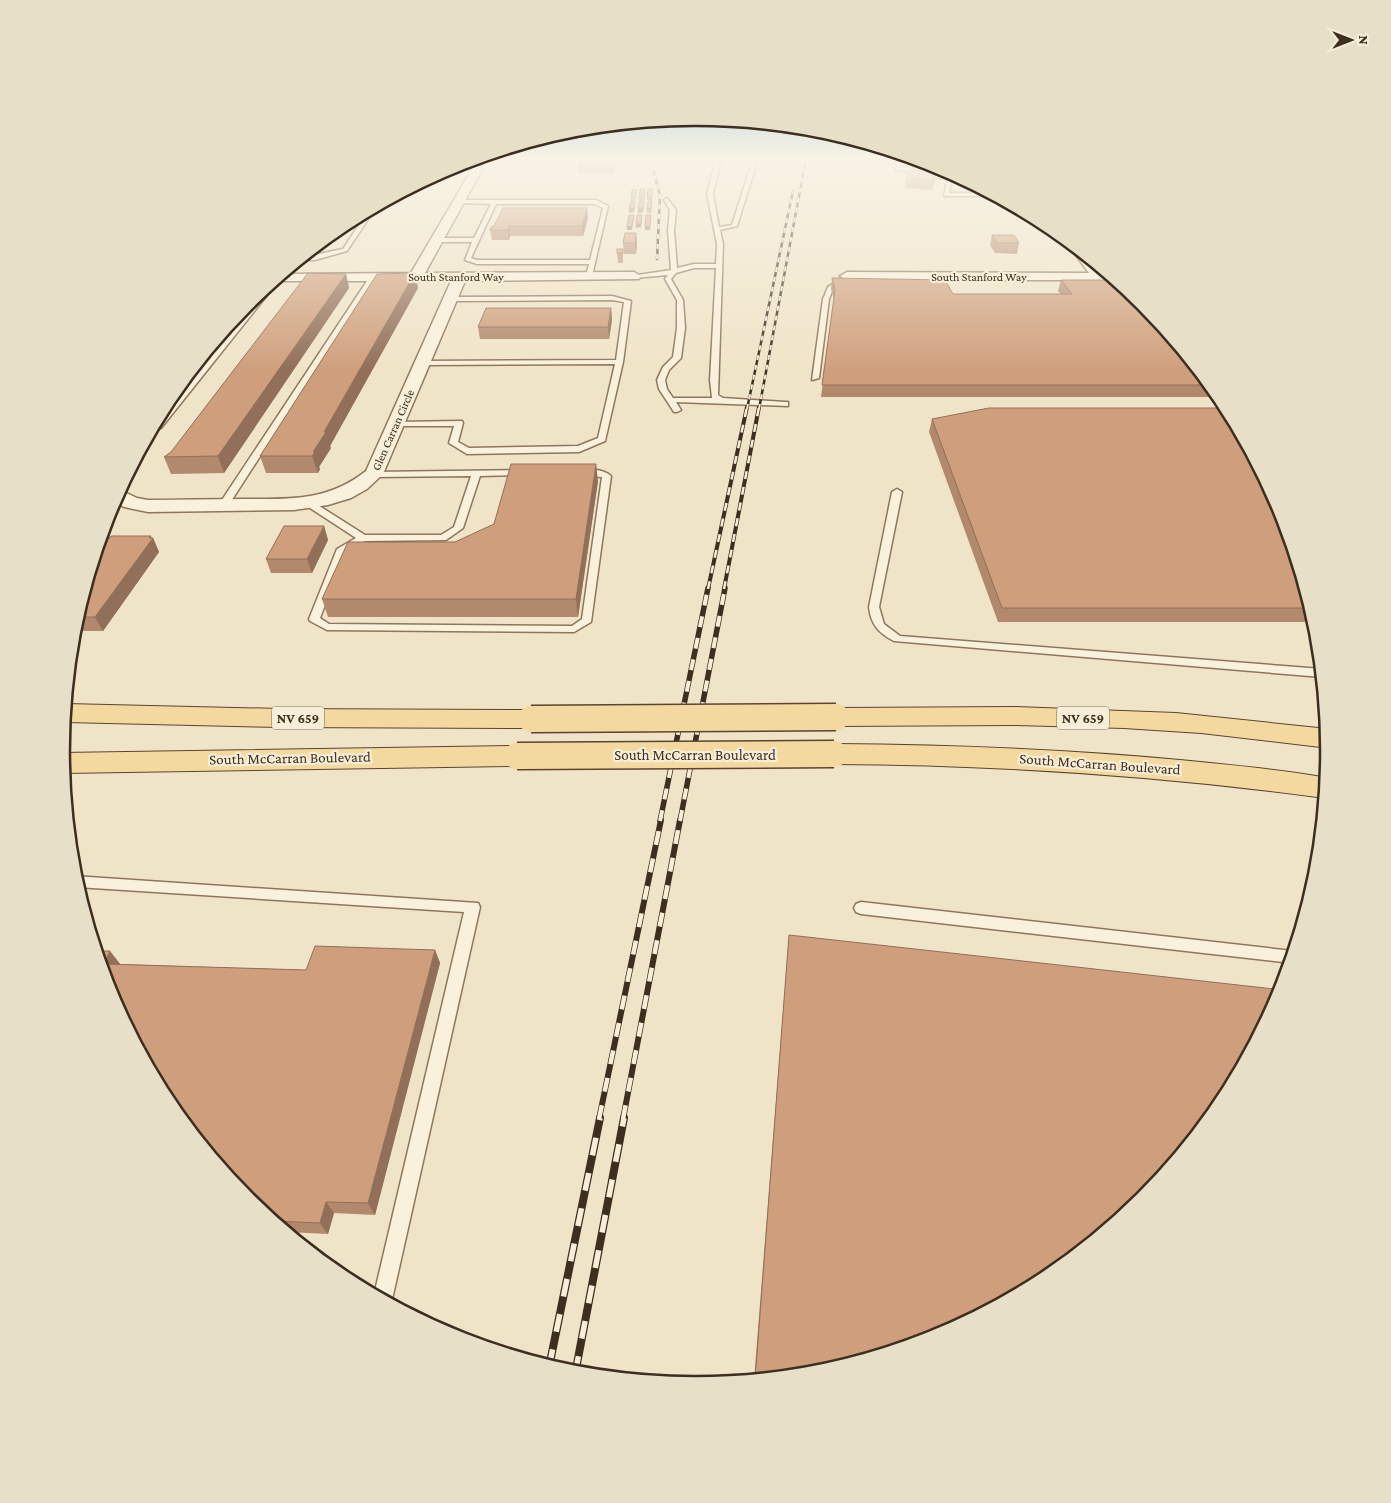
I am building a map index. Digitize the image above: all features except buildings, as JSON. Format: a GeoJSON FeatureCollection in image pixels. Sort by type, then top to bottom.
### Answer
{"type":"FeatureCollection","features":[{"type":"Feature","properties":{"kind":"main road","name":"NV 659"},"geometry":{"type":"LineString","coordinates":[[71,713],[281,718],[531,719],[1022,716],[1126,719],[1238,728],[1321,738]]}},
{"type":"Feature","properties":{"kind":"main road","name":"South McCarran Boulevard"},"geometry":{"type":"LineString","coordinates":[[70,763],[517,756],[834,754],[980,756],[1105,762],[1216,773],[1320,787]]}},
{"type":"Feature","properties":{"kind":"street"},"geometry":{"type":"LineString","coordinates":[[416,278],[443,229]]}},
{"type":"Feature","properties":{"kind":"street","name":"South Stanford Way"},"geometry":{"type":"LineString","coordinates":[[287,278],[634,276]]}},
{"type":"Feature","properties":{"kind":"street","name":"South Stanford Way"},"geometry":{"type":"LineString","coordinates":[[847,276],[1103,277]]}},
{"type":"Feature","properties":{"kind":"street","name":"Glen Carran Circle"},"geometry":{"type":"LineString","coordinates":[[124,499],[131,503],[148,506],[310,504],[347,493],[364,484],[374,474],[460,277]]}},
{"type":"Feature","properties":{"kind":"lane"},"geometry":{"type":"LineString","coordinates":[[311,258],[344,250],[358,229]]}},
{"type":"Feature","properties":{"kind":"lane"},"geometry":{"type":"LineString","coordinates":[[481,229],[467,258],[477,262],[592,262]]}},
{"type":"Feature","properties":{"kind":"lane"},"geometry":{"type":"LineString","coordinates":[[589,276],[600,229]]}},
{"type":"Feature","properties":{"kind":"lane"},"geometry":{"type":"LineString","coordinates":[[671,229],[674,271],[668,279],[680,300],[681,328],[677,358],[666,369],[661,380],[663,388],[677,410]]}},
{"type":"Feature","properties":{"kind":"lane"},"geometry":{"type":"LineString","coordinates":[[717,229],[721,251],[718,266],[714,396],[721,401]]}},
{"type":"Feature","properties":{"kind":"lane"},"geometry":{"type":"LineString","coordinates":[[437,240],[476,240]]}},
{"type":"Feature","properties":{"kind":"lane"},"geometry":{"type":"LineString","coordinates":[[634,276],[674,271],[694,266],[718,266]]}},
{"type":"Feature","properties":{"kind":"lane"},"geometry":{"type":"LineString","coordinates":[[815,378],[828,294],[830,288],[836,282],[847,276]]}},
{"type":"Feature","properties":{"kind":"lane"},"geometry":{"type":"LineString","coordinates":[[223,506],[372,278]]}},
{"type":"Feature","properties":{"kind":"lane"},"geometry":{"type":"LineString","coordinates":[[396,424],[460,423],[453,443],[467,451],[579,449],[602,439],[619,362],[628,301],[612,298],[450,299]]}},
{"type":"Feature","properties":{"kind":"lane"},"geometry":{"type":"LineString","coordinates":[[423,363],[619,362]]}},
{"type":"Feature","properties":{"kind":"lane"},"geometry":{"type":"LineString","coordinates":[[672,400],[785,404]]}},
{"type":"Feature","properties":{"kind":"lane"},"geometry":{"type":"LineString","coordinates":[[374,474],[533,473]]}},
{"type":"Feature","properties":{"kind":"lane"},"geometry":{"type":"LineString","coordinates":[[476,474],[458,528],[442,538],[363,538],[342,550],[314,619],[327,627],[574,629],[587,620],[607,476],[600,473],[571,473]]}},
{"type":"Feature","properties":{"kind":"lane"},"geometry":{"type":"LineString","coordinates":[[897,492],[874,607],[876,621],[885,632],[898,639],[1316,673]]}},
{"type":"Feature","properties":{"kind":"lane"},"geometry":{"type":"LineString","coordinates":[[310,504],[363,538]]}},
{"type":"Feature","properties":{"kind":"lane"},"geometry":{"type":"LineString","coordinates":[[84,882],[473,907],[384,1294]]}},
{"type":"Feature","properties":{"kind":"lane"},"geometry":{"type":"LineString","coordinates":[[861,908],[1287,956]]}},
{"type":"Feature","properties":{"kind":"railway"},"geometry":{"type":"LineString","coordinates":[[657,259],[658,229]]}},
{"type":"Feature","properties":{"kind":"railway"},"geometry":{"type":"LineString","coordinates":[[747,409],[785,229]]}},
{"type":"Feature","properties":{"kind":"railway"},"geometry":{"type":"LineString","coordinates":[[759,409],[793,229]]}},
{"type":"Feature","properties":{"kind":"railway"},"geometry":{"type":"LineString","coordinates":[[708,589],[747,407]]}},
{"type":"Feature","properties":{"kind":"railway"},"geometry":{"type":"LineString","coordinates":[[724,589],[759,407]]}},
{"type":"Feature","properties":{"kind":"railway"},"geometry":{"type":"LineString","coordinates":[[660,821],[708,588]]}},
{"type":"Feature","properties":{"kind":"railway"},"geometry":{"type":"LineString","coordinates":[[680,821],[725,588]]}},
{"type":"Feature","properties":{"kind":"railway"},"geometry":{"type":"LineString","coordinates":[[599,1119],[661,820]]}},
{"type":"Feature","properties":{"kind":"railway"},"geometry":{"type":"LineString","coordinates":[[623,1119],[680,820]]}},
{"type":"Feature","properties":{"kind":"railway"},"geometry":{"type":"LineString","coordinates":[[550,1360],[600,1118]]}},
{"type":"Feature","properties":{"kind":"railway"},"geometry":{"type":"LineString","coordinates":[[577,1366],[624,1118]]}}]}
